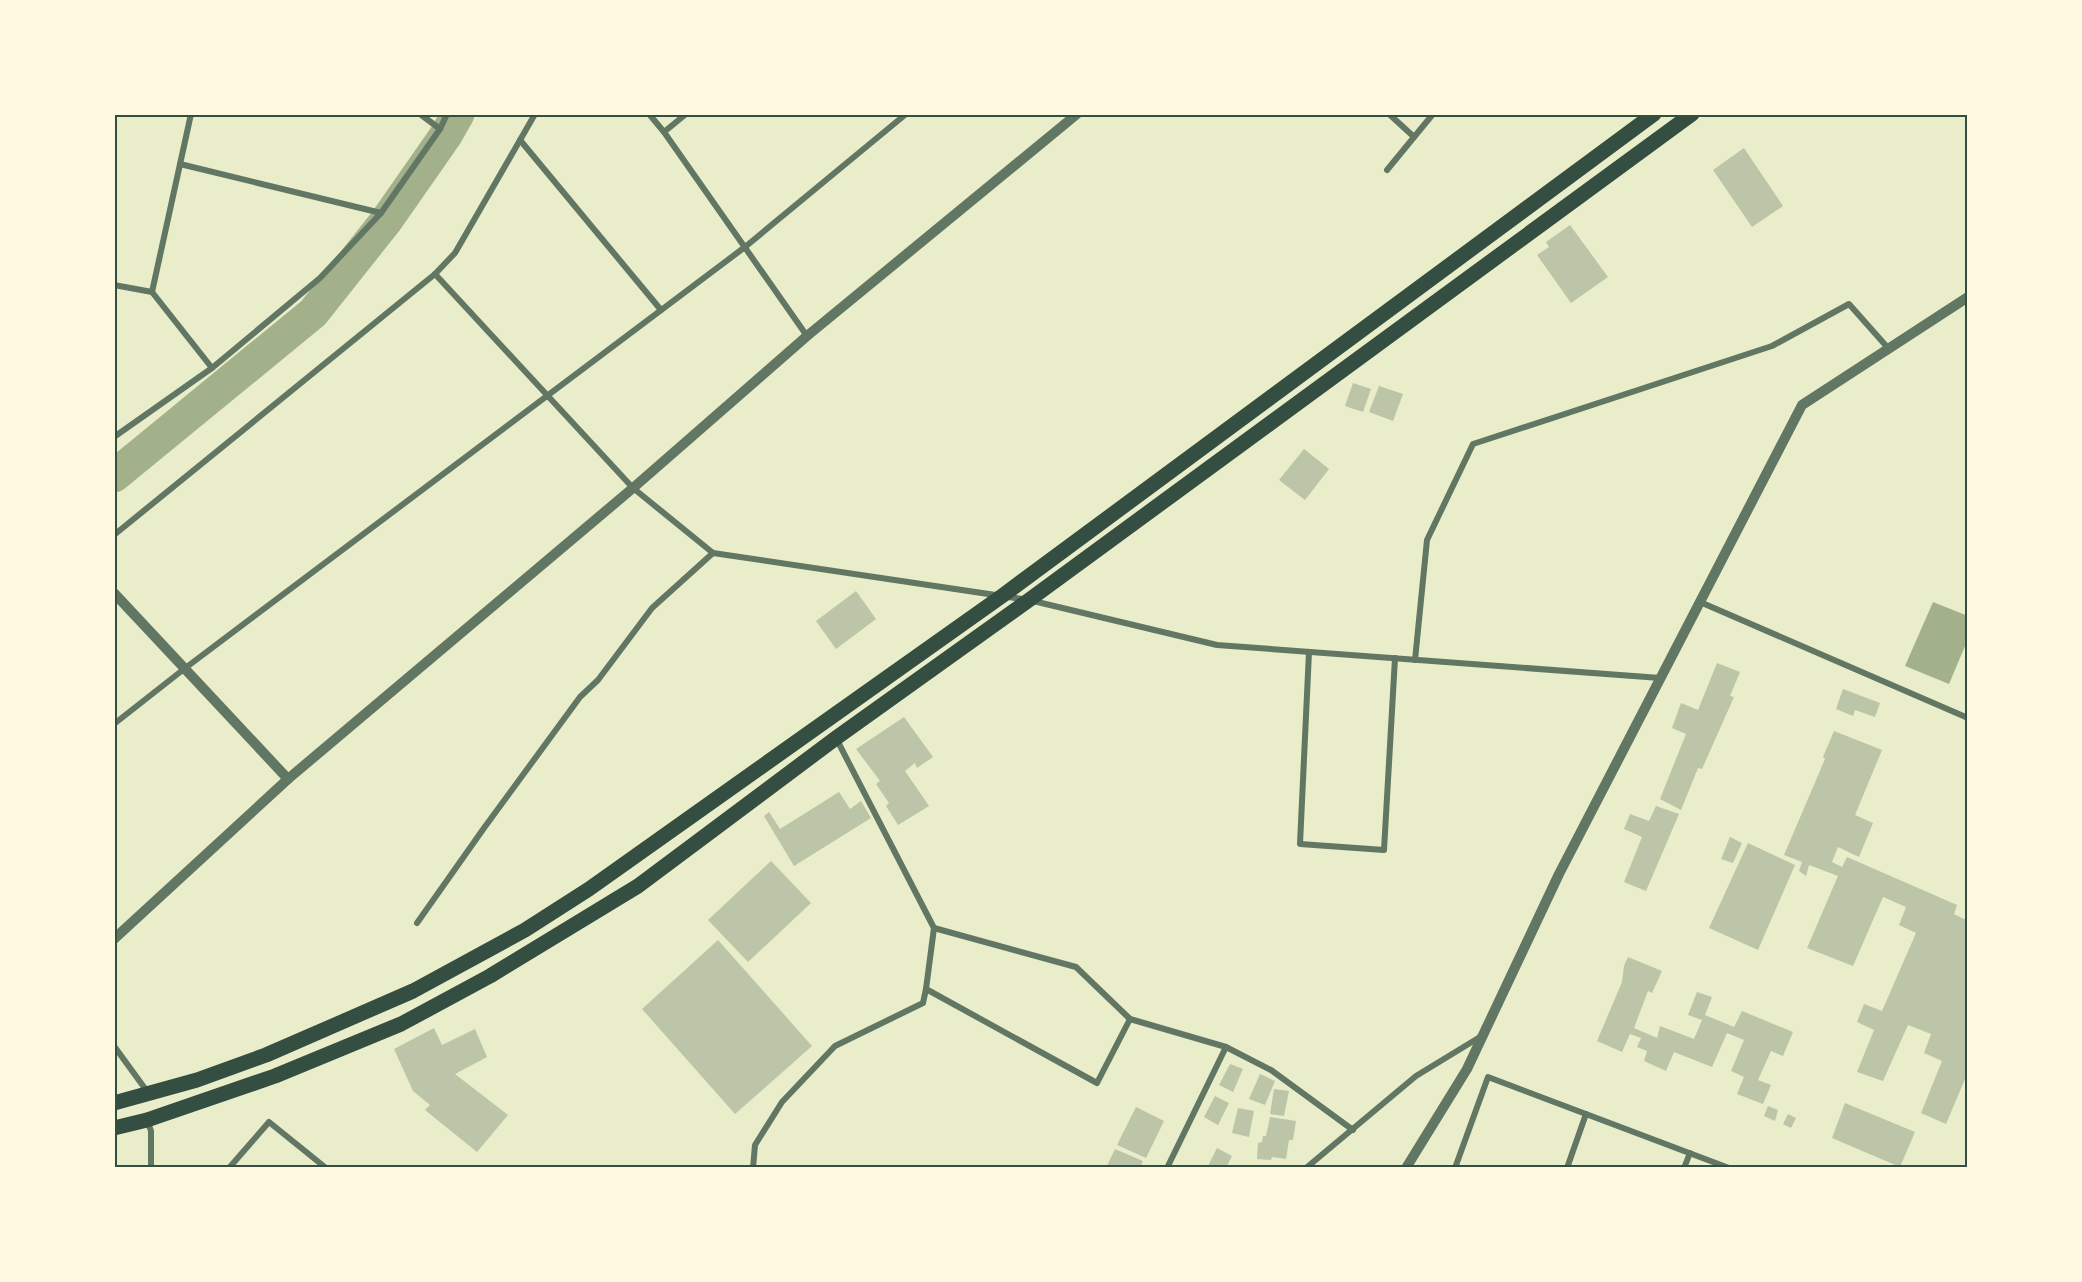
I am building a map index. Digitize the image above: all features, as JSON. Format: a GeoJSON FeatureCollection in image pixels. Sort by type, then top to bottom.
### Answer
{"type":"FeatureCollection","features":[{"type":"Feature","properties":{"kind":"highway"},"geometry":{"type":"LineString","coordinates":[[114,1103],[197,1080],[276,1051],[412,991],[525,930],[589,890],[1002,596],[1654,114]]}},
{"type":"Feature","properties":{"kind":"highway"},"geometry":{"type":"LineString","coordinates":[[114,1128],[147,1120],[275,1077],[401,1024],[566,932],[638,886],[836,738],[1029,600],[1692,114]]}},
{"type":"Feature","properties":{"kind":"street"},"geometry":{"type":"LineString","coordinates":[[152,292],[190,114]]}},
{"type":"Feature","properties":{"kind":"street"},"geometry":{"type":"LineString","coordinates":[[420,114],[440,129]]}},
{"type":"Feature","properties":{"kind":"street"},"geometry":{"type":"LineString","coordinates":[[114,437],[212,368],[320,278],[381,213],[440,129],[447,114]]}},
{"type":"Feature","properties":{"kind":"street"},"geometry":{"type":"LineString","coordinates":[[114,535],[435,274],[455,253],[535,114]]}},
{"type":"Feature","properties":{"kind":"street"},"geometry":{"type":"LineString","coordinates":[[649,114],[807,336]]}},
{"type":"Feature","properties":{"kind":"street"},"geometry":{"type":"LineString","coordinates":[[664,132],[686,114]]}},
{"type":"Feature","properties":{"kind":"street"},"geometry":{"type":"LineString","coordinates":[[114,724],[547,394],[745,247],[906,114]]}},
{"type":"Feature","properties":{"kind":"street"},"geometry":{"type":"LineString","coordinates":[[114,939],[288,779],[633,488],[807,336],[1077,114]]}},
{"type":"Feature","properties":{"kind":"street"},"geometry":{"type":"LineString","coordinates":[[1389,114],[1413,136]]}},
{"type":"Feature","properties":{"kind":"street"},"geometry":{"type":"LineString","coordinates":[[1387,170],[1432,114]]}},
{"type":"Feature","properties":{"kind":"street"},"geometry":{"type":"LineString","coordinates":[[520,140],[661,310]]}},
{"type":"Feature","properties":{"kind":"street"},"geometry":{"type":"LineString","coordinates":[[180,164],[381,213]]}},
{"type":"Feature","properties":{"kind":"street"},"geometry":{"type":"LineString","coordinates":[[435,274],[633,488],[713,553],[1029,600],[1217,645],[1660,678]]}},
{"type":"Feature","properties":{"kind":"street"},"geometry":{"type":"LineString","coordinates":[[114,285],[152,292],[212,368]]}},
{"type":"Feature","properties":{"kind":"street"},"geometry":{"type":"LineString","coordinates":[[1406,1168],[1467,1069],[1559,874],[1802,405],[1968,297]]}},
{"type":"Feature","properties":{"kind":"street"},"geometry":{"type":"LineString","coordinates":[[1415,660],[1427,540],[1473,444],[1772,346],[1849,304],[1888,348]]}},
{"type":"Feature","properties":{"kind":"street"},"geometry":{"type":"LineString","coordinates":[[417,923],[580,697],[598,680],[652,608],[713,553]]}},
{"type":"Feature","properties":{"kind":"street"},"geometry":{"type":"LineString","coordinates":[[114,593],[288,779]]}},
{"type":"Feature","properties":{"kind":"street"},"geometry":{"type":"LineString","coordinates":[[1700,602],[1968,718]]}},
{"type":"Feature","properties":{"kind":"street"},"geometry":{"type":"LineString","coordinates":[[1309,652],[1300,844],[1384,850],[1395,658]]}},
{"type":"Feature","properties":{"kind":"street"},"geometry":{"type":"LineString","coordinates":[[753,1168],[755,1145],[760,1136],[782,1102],[820,1062],[836,1046],[923,1003],[926,989],[934,928],[836,738]]}},
{"type":"Feature","properties":{"kind":"street"},"geometry":{"type":"LineString","coordinates":[[934,928],[1076,967],[1130,1019],[1226,1047],[1271,1070],[1353,1130]]}},
{"type":"Feature","properties":{"kind":"street"},"geometry":{"type":"LineString","coordinates":[[926,989],[1097,1083],[1130,1019]]}},
{"type":"Feature","properties":{"kind":"street"},"geometry":{"type":"LineString","coordinates":[[1306,1168],[1416,1076],[1483,1035]]}},
{"type":"Feature","properties":{"kind":"street"},"geometry":{"type":"LineString","coordinates":[[114,1046],[149,1094]]}},
{"type":"Feature","properties":{"kind":"street"},"geometry":{"type":"LineString","coordinates":[[1167,1168],[1226,1047]]}},
{"type":"Feature","properties":{"kind":"street"},"geometry":{"type":"LineString","coordinates":[[1455,1168],[1488,1077],[1729,1168]]}},
{"type":"Feature","properties":{"kind":"street"},"geometry":{"type":"LineString","coordinates":[[1567,1168],[1586,1114]]}},
{"type":"Feature","properties":{"kind":"street"},"geometry":{"type":"LineString","coordinates":[[147,1120],[151,1131],[152,1168]]}},
{"type":"Feature","properties":{"kind":"street"},"geometry":{"type":"LineString","coordinates":[[229,1168],[269,1122],[326,1168]]}},
{"type":"Feature","properties":{"kind":"street"},"geometry":{"type":"LineString","coordinates":[[1684,1168],[1690,1153]]}},
{"type":"Feature","properties":{"kind":"shaded area"},"geometry":{"type":"Polygon","coordinates":[[[1933,602],[1968,616],[1968,639],[1949,684],[1905,666],[1933,602]]]}},
{"type":"Feature","properties":{"kind":"building"},"geometry":{"type":"Polygon","coordinates":[[[1744,148],[1783,206],[1752,227],[1713,170],[1744,148]]]}},
{"type":"Feature","properties":{"kind":"building"},"geometry":{"type":"Polygon","coordinates":[[[1570,225],[1608,277],[1571,303],[1537,255],[1549,247],[1546,242],[1570,225]]]}},
{"type":"Feature","properties":{"kind":"building"},"geometry":{"type":"Polygon","coordinates":[[[1353,383],[1371,389],[1363,412],[1345,406],[1353,383]]]}},
{"type":"Feature","properties":{"kind":"building"},"geometry":{"type":"Polygon","coordinates":[[[1379,386],[1403,394],[1393,421],[1369,412],[1379,386]]]}},
{"type":"Feature","properties":{"kind":"building"},"geometry":{"type":"Polygon","coordinates":[[[1304,449],[1329,469],[1305,500],[1279,480],[1304,449]]]}},
{"type":"Feature","properties":{"kind":"building"},"geometry":{"type":"Polygon","coordinates":[[[856,591],[876,619],[836,649],[816,621],[856,591]]]}},
{"type":"Feature","properties":{"kind":"building"},"geometry":{"type":"Polygon","coordinates":[[[1717,663],[1740,672],[1730,696],[1734,697],[1702,769],[1698,768],[1681,810],[1660,799],[1686,734],[1672,728],[1681,703],[1698,710],[1717,663]]]}},
{"type":"Feature","properties":{"kind":"building"},"geometry":{"type":"Polygon","coordinates":[[[1843,689],[1880,703],[1875,717],[1855,710],[1853,716],[1836,709],[1843,689]]]}},
{"type":"Feature","properties":{"kind":"building"},"geometry":{"type":"Polygon","coordinates":[[[904,717],[933,757],[917,768],[915,763],[905,771],[929,806],[898,825],[886,806],[889,803],[876,784],[880,781],[856,749],[904,717]]]}},
{"type":"Feature","properties":{"kind":"building"},"geometry":{"type":"Polygon","coordinates":[[[1834,731],[1882,750],[1855,815],[1873,823],[1859,857],[1838,847],[1832,862],[1842,867],[1847,857],[1957,905],[1954,914],[1968,921],[1968,1072],[1946,1124],[1921,1113],[1942,1061],[1924,1053],[1931,1034],[1908,1025],[1883,1081],[1857,1072],[1874,1030],[1857,1022],[1864,1004],[1882,1011],[1916,933],[1899,925],[1906,907],[1883,897],[1853,966],[1807,948],[1838,876],[1809,865],[1806,876],[1799,871],[1802,862],[1784,855],[1825,759],[1823,757],[1834,731]]]}},
{"type":"Feature","properties":{"kind":"building"},"geometry":{"type":"Polygon","coordinates":[[[839,792],[850,809],[861,801],[871,818],[794,866],[764,816],[769,812],[780,829],[839,792]]]}},
{"type":"Feature","properties":{"kind":"building"},"geometry":{"type":"Polygon","coordinates":[[[1656,806],[1679,814],[1646,891],[1624,882],[1642,837],[1624,829],[1630,814],[1649,821],[1656,806]]]}},
{"type":"Feature","properties":{"kind":"building"},"geometry":{"type":"Polygon","coordinates":[[[1730,837],[1742,843],[1733,863],[1721,859],[1730,837]]]}},
{"type":"Feature","properties":{"kind":"building"},"geometry":{"type":"Polygon","coordinates":[[[1748,843],[1795,865],[1758,950],[1709,928],[1748,843]]]}},
{"type":"Feature","properties":{"kind":"building"},"geometry":{"type":"Polygon","coordinates":[[[771,861],[811,903],[748,962],[708,920],[771,861]]]}},
{"type":"Feature","properties":{"kind":"building"},"geometry":{"type":"Polygon","coordinates":[[[718,940],[812,1046],[735,1114],[642,1009],[718,940]]]}},
{"type":"Feature","properties":{"kind":"building"},"geometry":{"type":"Polygon","coordinates":[[[1628,957],[1662,971],[1652,993],[1648,991],[1634,1028],[1657,1038],[1660,1026],[1694,1039],[1702,1020],[1688,1015],[1697,992],[1712,997],[1705,1015],[1734,1027],[1742,1011],[1793,1032],[1783,1056],[1771,1051],[1758,1080],[1771,1085],[1763,1104],[1737,1094],[1744,1077],[1731,1071],[1744,1040],[1727,1033],[1712,1067],[1674,1052],[1666,1071],[1644,1061],[1647,1051],[1637,1047],[1641,1038],[1630,1034],[1622,1052],[1597,1041],[1622,982],[1628,957]]]}},
{"type":"Feature","properties":{"kind":"building"},"geometry":{"type":"Polygon","coordinates":[[[434,1028],[442,1045],[475,1029],[487,1057],[455,1074],[508,1115],[477,1152],[425,1110],[430,1105],[413,1091],[394,1049],[434,1028]]]}},
{"type":"Feature","properties":{"kind":"building"},"geometry":{"type":"Polygon","coordinates":[[[1230,1064],[1243,1069],[1233,1092],[1219,1085],[1230,1064]]]}},
{"type":"Feature","properties":{"kind":"building"},"geometry":{"type":"Polygon","coordinates":[[[1260,1074],[1275,1081],[1265,1105],[1249,1099],[1260,1074]]]}},
{"type":"Feature","properties":{"kind":"building"},"geometry":{"type":"Polygon","coordinates":[[[1274,1089],[1289,1091],[1284,1116],[1270,1114],[1274,1089]]]}},
{"type":"Feature","properties":{"kind":"building"},"geometry":{"type":"Polygon","coordinates":[[[1215,1096],[1229,1103],[1218,1125],[1204,1117],[1215,1096]]]}},
{"type":"Feature","properties":{"kind":"building"},"geometry":{"type":"Polygon","coordinates":[[[1845,1103],[1915,1132],[1900,1167],[1832,1138],[1845,1103]]]}},
{"type":"Feature","properties":{"kind":"building"},"geometry":{"type":"Polygon","coordinates":[[[1768,1106],[1778,1110],[1775,1121],[1764,1116],[1768,1106]]]}},
{"type":"Feature","properties":{"kind":"building"},"geometry":{"type":"Polygon","coordinates":[[[1136,1107],[1164,1121],[1146,1158],[1117,1145],[1136,1107]]]}},
{"type":"Feature","properties":{"kind":"building"},"geometry":{"type":"Polygon","coordinates":[[[1238,1108],[1254,1111],[1249,1137],[1232,1133],[1238,1108]]]}},
{"type":"Feature","properties":{"kind":"building"},"geometry":{"type":"Polygon","coordinates":[[[1788,1114],[1796,1118],[1791,1128],[1783,1124],[1788,1114]]]}},
{"type":"Feature","properties":{"kind":"building"},"geometry":{"type":"Polygon","coordinates":[[[1270,1117],[1296,1121],[1293,1140],[1289,1140],[1286,1159],[1272,1157],[1271,1160],[1257,1159],[1258,1143],[1262,1142],[1263,1136],[1266,1136],[1270,1117]]]}},
{"type":"Feature","properties":{"kind":"building"},"geometry":{"type":"Polygon","coordinates":[[[1217,1148],[1232,1156],[1226,1168],[1207,1168],[1217,1148]]]}},
{"type":"Feature","properties":{"kind":"building"},"geometry":{"type":"Polygon","coordinates":[[[1115,1149],[1143,1161],[1140,1168],[1106,1168],[1115,1149]]]}},
{"type":"Feature","properties":{"kind":"waterway"},"geometry":{"type":"LineString","coordinates":[[114,476],[313,313],[386,221],[458,114]]}}]}
